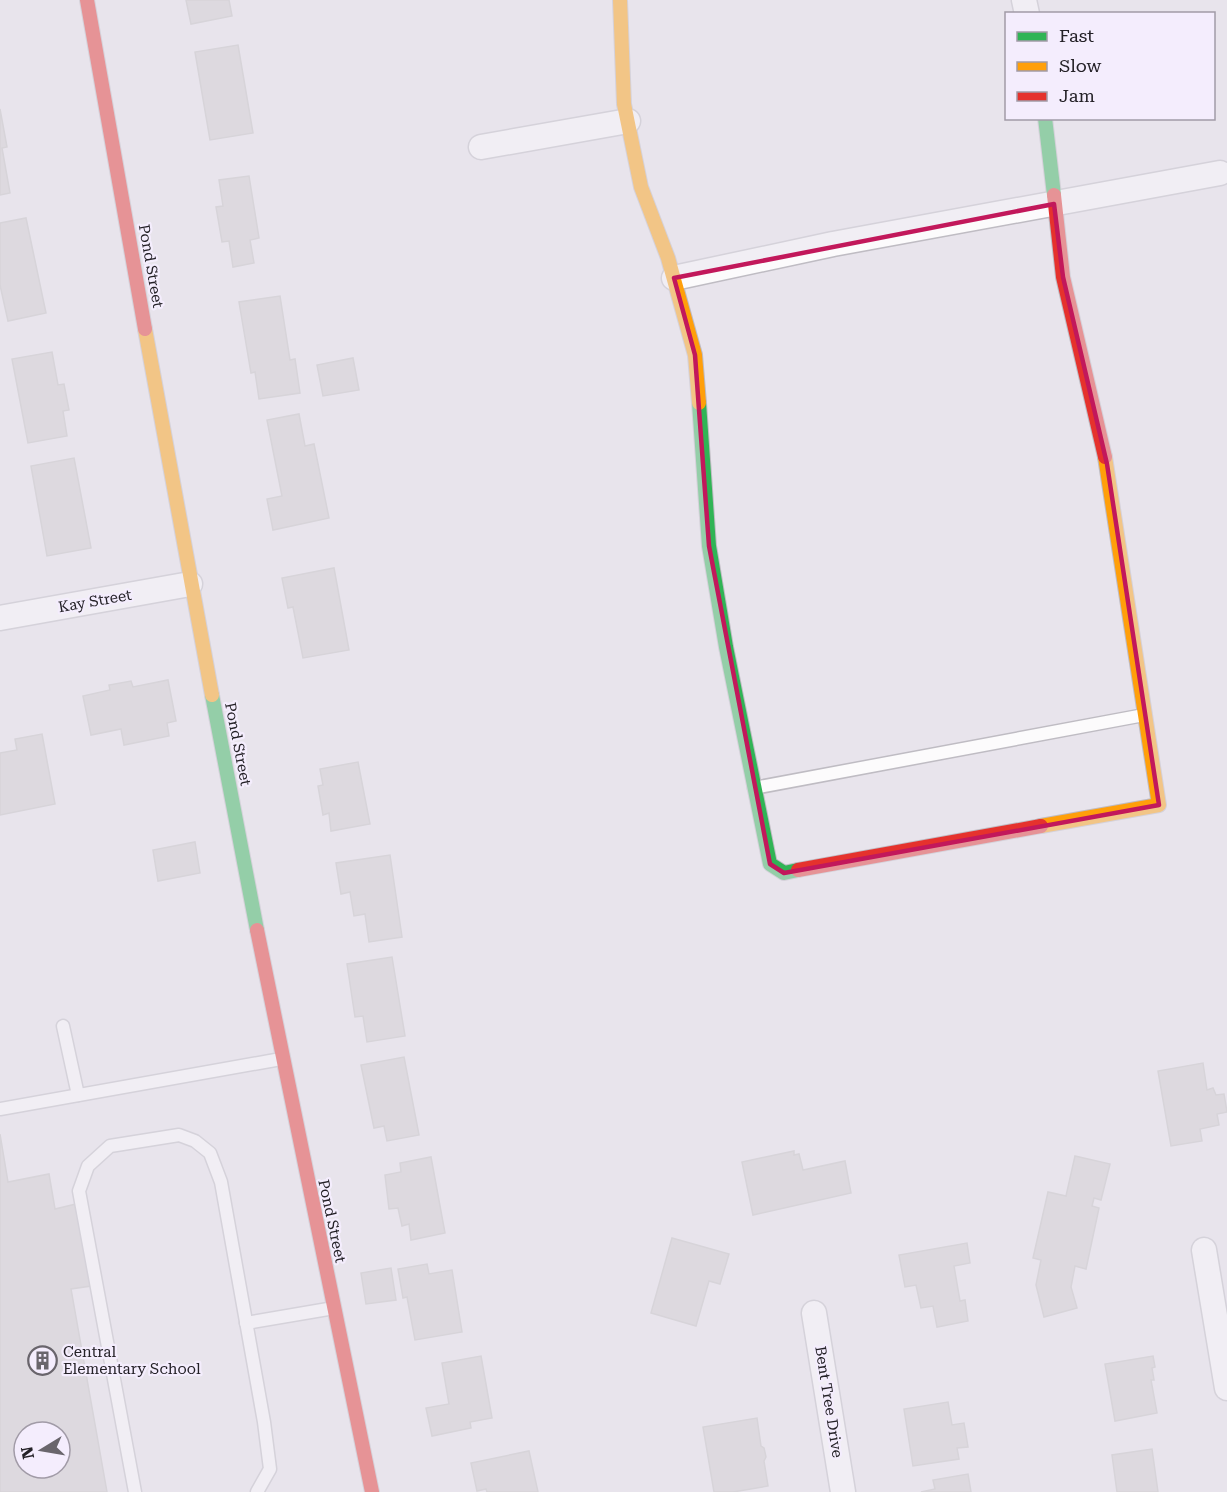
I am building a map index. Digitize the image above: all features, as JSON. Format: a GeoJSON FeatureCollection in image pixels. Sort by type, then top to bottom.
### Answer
{"type":"FeatureCollection","features":[{"type":"Feature","properties":{"kind":"street","name":"Pond Street"},"geometry":{"type":"LineString","coordinates":[[87,0],[190,584],[282,1059],[372,1492]]}},
{"type":"Feature","properties":{"kind":"street"},"geometry":{"type":"LineString","coordinates":[[620,0],[624,104],[641,187],[674,278],[695,355],[709,546],[726,647],[770,864],[784,873],[1159,806],[1107,464],[1062,277],[1045,120]]}},
{"type":"Feature","properties":{"kind":"street"},"geometry":{"type":"LineString","coordinates":[[481,147],[628,121]]}},
{"type":"Feature","properties":{"kind":"street"},"geometry":{"type":"LineString","coordinates":[[674,278],[833,244],[1220,173]]}},
{"type":"Feature","properties":{"kind":"street","name":"Kay Street"},"geometry":{"type":"LineString","coordinates":[[0,618],[190,584]]}},
{"type":"Feature","properties":{"kind":"street"},"geometry":{"type":"LineString","coordinates":[[1204,1250],[1227,1388]]}},
{"type":"Feature","properties":{"kind":"street","name":"Bent Tree Drive"},"geometry":{"type":"LineString","coordinates":[[814,1313],[843,1492]]}},
{"type":"Feature","properties":{"kind":"lane"},"geometry":{"type":"LineString","coordinates":[[754,788],[1145,715]]}},
{"type":"Feature","properties":{"kind":"lane"},"geometry":{"type":"LineString","coordinates":[[63,1026],[78,1095]]}},
{"type":"Feature","properties":{"kind":"lane"},"geometry":{"type":"LineString","coordinates":[[0,1109],[282,1059]]}},
{"type":"Feature","properties":{"kind":"lane"},"geometry":{"type":"LineString","coordinates":[[135,1492],[79,1191],[88,1166],[110,1146],[179,1135],[195,1141],[210,1153],[221,1182],[264,1422],[270,1469],[257,1492]]}},
{"type":"Feature","properties":{"kind":"lane"},"geometry":{"type":"LineString","coordinates":[[246,1323],[334,1308]]}},
{"type":"Feature","properties":{"kind":"highlighted area"},"geometry":{"type":"Polygon","coordinates":[[[1054,204],[1063,277],[1107,464],[1159,805],[784,873],[770,864],[709,546],[695,355],[674,278],[1054,204]]]}},
{"type":"Feature","properties":{"kind":"building"},"geometry":{"type":"Polygon","coordinates":[[[186,0],[229,0],[232,16],[191,24],[186,0]]]}},
{"type":"Feature","properties":{"kind":"building"},"geometry":{"type":"Polygon","coordinates":[[[238,45],[253,133],[210,140],[195,52],[238,45]]]}},
{"type":"Feature","properties":{"kind":"building"},"geometry":{"type":"Polygon","coordinates":[[[0,109],[7,147],[2,148],[10,193],[0,195],[0,109]]]}},
{"type":"Feature","properties":{"kind":"building"},"geometry":{"type":"Polygon","coordinates":[[[249,176],[259,238],[250,240],[254,263],[233,267],[229,241],[222,242],[216,207],[223,206],[219,180],[249,176]]]}},
{"type":"Feature","properties":{"kind":"building"},"geometry":{"type":"Polygon","coordinates":[[[26,218],[46,313],[8,321],[0,285],[0,223],[26,218]]]}},
{"type":"Feature","properties":{"kind":"building"},"geometry":{"type":"Polygon","coordinates":[[[280,296],[290,360],[295,359],[300,393],[259,399],[255,372],[251,373],[239,302],[280,296]]]}},
{"type":"Feature","properties":{"kind":"building"},"geometry":{"type":"Polygon","coordinates":[[[52,352],[58,385],[64,384],[69,410],[63,411],[67,436],[28,443],[12,359],[52,352]]]}},
{"type":"Feature","properties":{"kind":"building"},"geometry":{"type":"Polygon","coordinates":[[[353,358],[359,390],[323,396],[317,365],[353,358]]]}},
{"type":"Feature","properties":{"kind":"building"},"geometry":{"type":"Polygon","coordinates":[[[299,414],[305,446],[314,444],[329,518],[273,530],[267,499],[282,496],[267,420],[299,414]]]}},
{"type":"Feature","properties":{"kind":"building"},"geometry":{"type":"Polygon","coordinates":[[[74,458],[91,548],[47,556],[31,466],[74,458]]]}},
{"type":"Feature","properties":{"kind":"building"},"geometry":{"type":"Polygon","coordinates":[[[334,568],[349,650],[303,658],[293,607],[288,608],[282,578],[334,568]]]}},
{"type":"Feature","properties":{"kind":"building"},"geometry":{"type":"Polygon","coordinates":[[[168,680],[176,721],[167,723],[169,736],[124,745],[121,729],[91,735],[83,696],[110,690],[109,685],[131,681],[133,687],[168,680]]]}},
{"type":"Feature","properties":{"kind":"building"},"geometry":{"type":"Polygon","coordinates":[[[42,734],[55,804],[0,815],[0,753],[17,750],[15,739],[42,734]]]}},
{"type":"Feature","properties":{"kind":"building"},"geometry":{"type":"Polygon","coordinates":[[[358,762],[370,824],[331,831],[329,813],[323,815],[318,786],[323,785],[320,769],[358,762]]]}},
{"type":"Feature","properties":{"kind":"building"},"geometry":{"type":"Polygon","coordinates":[[[195,842],[200,873],[158,881],[153,850],[195,842]]]}},
{"type":"Feature","properties":{"kind":"building"},"geometry":{"type":"Polygon","coordinates":[[[390,855],[402,937],[369,942],[365,914],[354,916],[350,892],[341,894],[336,863],[390,855]]]}},
{"type":"Feature","properties":{"kind":"building"},"geometry":{"type":"Polygon","coordinates":[[[392,957],[405,1036],[367,1042],[363,1016],[355,1017],[347,964],[392,957]]]}},
{"type":"Feature","properties":{"kind":"building"},"geometry":{"type":"Polygon","coordinates":[[[404,1057],[419,1135],[387,1141],[384,1126],[374,1128],[361,1065],[404,1057]]]}},
{"type":"Feature","properties":{"kind":"building"},"geometry":{"type":"Polygon","coordinates":[[[1203,1063],[1207,1090],[1213,1088],[1216,1095],[1224,1094],[1227,1112],[1217,1114],[1219,1125],[1200,1129],[1202,1141],[1171,1146],[1158,1071],[1203,1063]]]}},
{"type":"Feature","properties":{"kind":"building","name":"Central Elementary School"},"geometry":{"type":"Polygon","coordinates":[[[0,1134],[8,1182],[49,1174],[55,1209],[76,1204],[91,1286],[71,1289],[107,1492],[0,1492],[0,1134]]]}},
{"type":"Feature","properties":{"kind":"building"},"geometry":{"type":"Polygon","coordinates":[[[794,1151],[794,1155],[799,1154],[803,1170],[845,1161],[851,1193],[753,1215],[742,1162],[794,1151]]]}},
{"type":"Feature","properties":{"kind":"building"},"geometry":{"type":"Polygon","coordinates":[[[1075,1156],[1110,1164],[1101,1200],[1094,1198],[1092,1206],[1099,1208],[1086,1269],[1075,1266],[1071,1287],[1077,1308],[1044,1317],[1036,1285],[1041,1260],[1033,1258],[1048,1192],[1066,1196],[1075,1156]]]}},
{"type":"Feature","properties":{"kind":"building"},"geometry":{"type":"Polygon","coordinates":[[[431,1157],[445,1233],[411,1240],[409,1224],[402,1226],[398,1208],[389,1209],[385,1175],[401,1172],[400,1163],[431,1157]]]}},
{"type":"Feature","properties":{"kind":"building"},"geometry":{"type":"Polygon","coordinates":[[[672,1238],[729,1254],[720,1284],[709,1281],[696,1326],[651,1313],[672,1238]]]}},
{"type":"Feature","properties":{"kind":"building"},"geometry":{"type":"Polygon","coordinates":[[[967,1243],[970,1263],[954,1266],[960,1301],[965,1300],[968,1321],[937,1327],[933,1306],[921,1308],[916,1285],[905,1287],[899,1255],[967,1243]]]}},
{"type":"Feature","properties":{"kind":"building"},"geometry":{"type":"Polygon","coordinates":[[[427,1264],[429,1274],[452,1270],[462,1332],[415,1340],[407,1297],[403,1298],[398,1269],[427,1264]]]}},
{"type":"Feature","properties":{"kind":"building"},"geometry":{"type":"Polygon","coordinates":[[[391,1268],[396,1300],[366,1304],[361,1273],[391,1268]]]}},
{"type":"Feature","properties":{"kind":"building"},"geometry":{"type":"Polygon","coordinates":[[[481,1356],[492,1418],[470,1422],[471,1428],[432,1436],[426,1408],[449,1404],[442,1363],[481,1356]]]}},
{"type":"Feature","properties":{"kind":"building"},"geometry":{"type":"Polygon","coordinates":[[[1153,1356],[1154,1380],[1151,1380],[1157,1413],[1115,1421],[1105,1364],[1153,1356]]]}},
{"type":"Feature","properties":{"kind":"building"},"geometry":{"type":"Polygon","coordinates":[[[948,1402],[952,1425],[964,1423],[968,1447],[957,1448],[959,1459],[913,1466],[904,1409],[948,1402]]]}},
{"type":"Feature","properties":{"kind":"building"},"geometry":{"type":"Polygon","coordinates":[[[757,1418],[761,1446],[764,1448],[766,1457],[764,1461],[768,1486],[733,1492],[714,1492],[703,1427],[757,1418]]]}},
{"type":"Feature","properties":{"kind":"building"},"geometry":{"type":"Polygon","coordinates":[[[1152,1449],[1158,1492],[1117,1492],[1112,1455],[1152,1449]]]}},
{"type":"Feature","properties":{"kind":"building"},"geometry":{"type":"Polygon","coordinates":[[[529,1451],[538,1492],[487,1492],[486,1489],[477,1491],[471,1463],[529,1451]]]}},
{"type":"Feature","properties":{"kind":"building"},"geometry":{"type":"Polygon","coordinates":[[[968,1474],[971,1492],[921,1492],[935,1489],[933,1480],[968,1474]]]}},
{"type":"Feature","properties":{"kind":"traffic: fast"},"geometry":{"type":"LineString","coordinates":[[1045,120],[1054,195]]}},
{"type":"Feature","properties":{"kind":"traffic: fast"},"geometry":{"type":"LineString","coordinates":[[699,403],[709,546],[726,647],[770,864],[784,873],[798,870]]}},
{"type":"Feature","properties":{"kind":"traffic: fast"},"geometry":{"type":"LineString","coordinates":[[212,695],[257,930]]}},
{"type":"Feature","properties":{"kind":"traffic: slow"},"geometry":{"type":"LineString","coordinates":[[620,0],[624,104],[641,187],[668,258],[695,355],[699,403]]}},
{"type":"Feature","properties":{"kind":"traffic: slow"},"geometry":{"type":"LineString","coordinates":[[145,329],[212,695]]}},
{"type":"Feature","properties":{"kind":"traffic: slow"},"geometry":{"type":"LineString","coordinates":[[1041,826],[1159,805],[1105,457]]}},
{"type":"Feature","properties":{"kind":"traffic: jam"},"geometry":{"type":"LineString","coordinates":[[87,0],[145,329]]}},
{"type":"Feature","properties":{"kind":"traffic: jam"},"geometry":{"type":"LineString","coordinates":[[1054,195],[1063,277],[1105,457]]}},
{"type":"Feature","properties":{"kind":"traffic: jam"},"geometry":{"type":"LineString","coordinates":[[798,870],[1041,826]]}},
{"type":"Feature","properties":{"kind":"traffic: jam"},"geometry":{"type":"LineString","coordinates":[[257,930],[372,1492]]}},
{"type":"Feature","properties":{"kind":"place","name":"Central Elementary School"},"geometry":{"type":"Point","coordinates":[42,1361]}}]}
